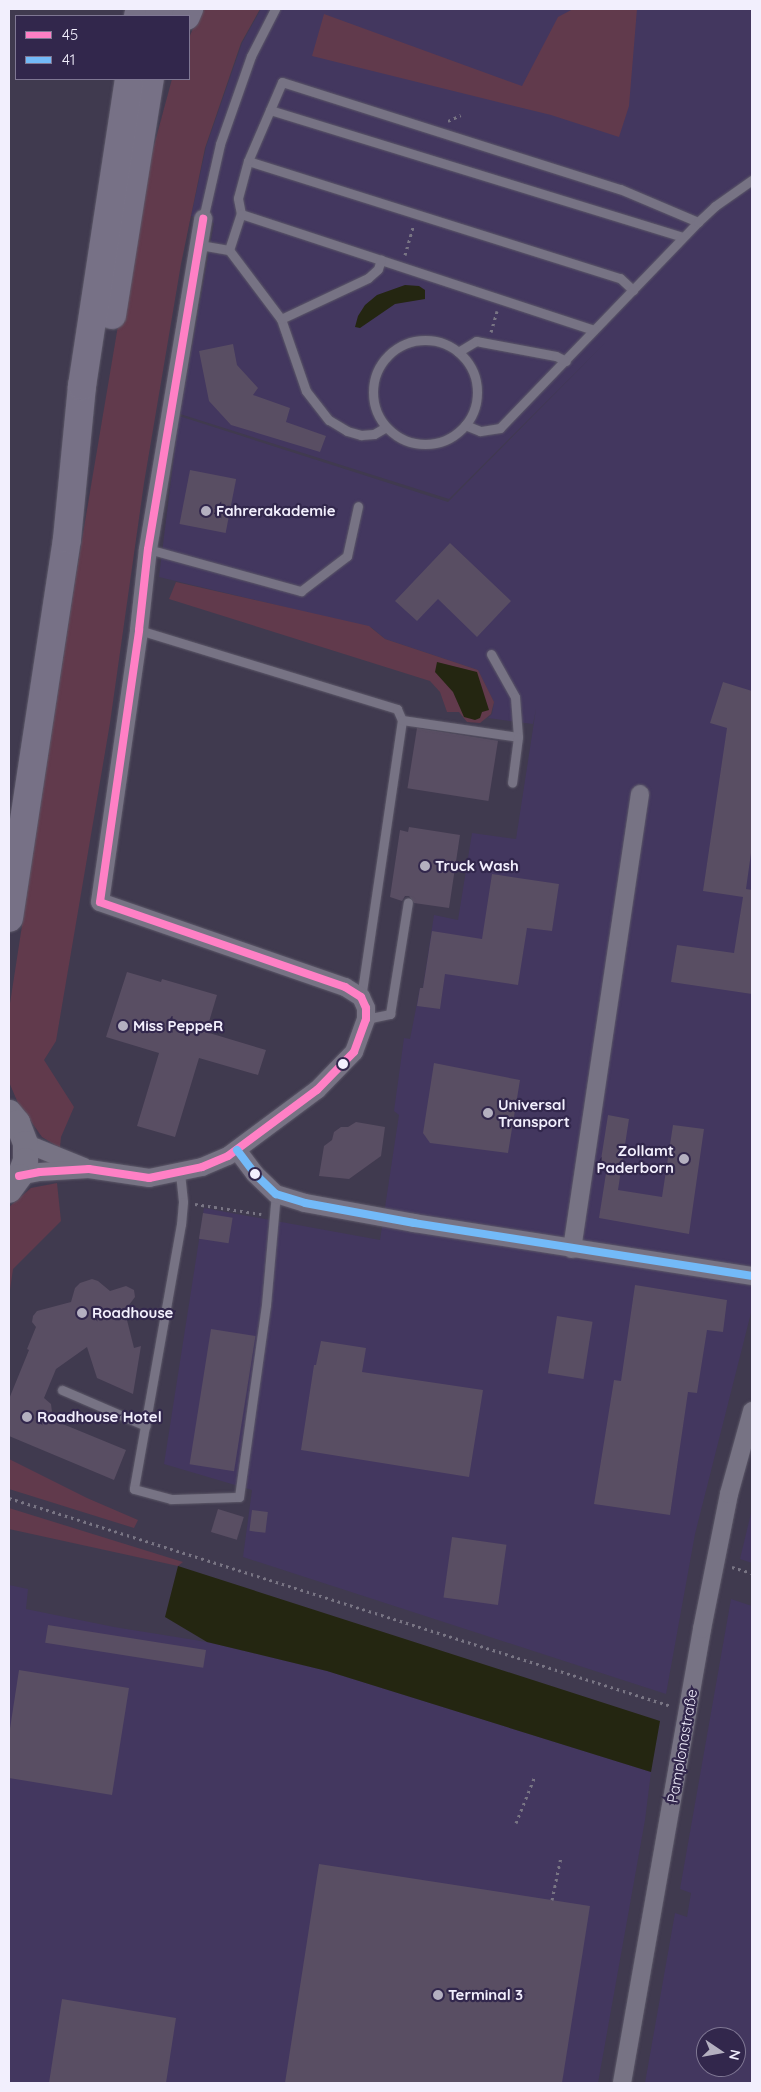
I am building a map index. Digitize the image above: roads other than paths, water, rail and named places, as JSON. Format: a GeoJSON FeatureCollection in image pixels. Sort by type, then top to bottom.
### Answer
{"type":"FeatureCollection","features":[{"type":"Feature","properties":{"kind":"highway"},"geometry":{"type":"LineString","coordinates":[[117,152],[122,80]]}},
{"type":"Feature","properties":{"kind":"highway"},"geometry":{"type":"LineString","coordinates":[[9,918],[67,539],[82,386],[129,80]]}},
{"type":"Feature","properties":{"kind":"highway"},"geometry":{"type":"LineString","coordinates":[[67,539],[100,390],[150,80]]}},
{"type":"Feature","properties":{"kind":"highway"},"geometry":{"type":"LineString","coordinates":[[142,130],[160,80]]}},
{"type":"Feature","properties":{"kind":"main road"},"geometry":{"type":"LineString","coordinates":[[9,1112],[17,1122],[25,1143],[25,1160],[14,1183]]}},
{"type":"Feature","properties":{"kind":"street"},"geometry":{"type":"LineString","coordinates":[[14,1183],[40,1172],[89,1169],[149,1178],[202,1167],[237,1150],[317,1090],[354,1052],[366,1019],[366,1008],[362,997],[345,987],[100,902],[139,630],[148,549],[203,220]]}},
{"type":"Feature","properties":{"kind":"street"},"geometry":{"type":"LineString","coordinates":[[572,1248],[640,794]]}},
{"type":"Feature","properties":{"kind":"street"},"geometry":{"type":"LineString","coordinates":[[25,1143],[89,1169]]}},
{"type":"Feature","properties":{"kind":"street"},"geometry":{"type":"LineString","coordinates":[[237,1150],[255,1174],[276,1194],[305,1203],[396,1220],[752,1276]]}},
{"type":"Feature","properties":{"kind":"street","name":"Pamplonastraße"},"geometry":{"type":"LineString","coordinates":[[622,2083],[688,1710],[729,1494],[752,1411]]}},
{"type":"Feature","properties":{"kind":"lane"},"geometry":{"type":"LineString","coordinates":[[203,220],[220,144],[251,56],[274,9]]}},
{"type":"Feature","properties":{"kind":"lane"},"geometry":{"type":"LineString","coordinates":[[229,250],[241,214],[238,198],[248,161],[282,82],[620,189],[698,222]]}},
{"type":"Feature","properties":{"kind":"lane"},"geometry":{"type":"LineString","coordinates":[[270,110],[683,237]]}},
{"type":"Feature","properties":{"kind":"lane"},"geometry":{"type":"LineString","coordinates":[[248,161],[620,278],[633,290]]}},
{"type":"Feature","properties":{"kind":"lane"},"geometry":{"type":"LineString","coordinates":[[465,425],[480,431],[500,428],[566,362],[594,330],[698,222],[715,206],[752,180]]}},
{"type":"Feature","properties":{"kind":"lane"},"geometry":{"type":"LineString","coordinates":[[241,214],[594,330]]}},
{"type":"Feature","properties":{"kind":"lane"},"geometry":{"type":"LineString","coordinates":[[200,245],[229,250],[281,319],[306,392],[329,420],[347,431],[361,435],[374,434],[386,427]]}},
{"type":"Feature","properties":{"kind":"lane"},"geometry":{"type":"LineString","coordinates":[[281,319],[368,278],[378,269],[381,259]]}},
{"type":"Feature","properties":{"kind":"lane"},"geometry":{"type":"LineString","coordinates":[[420,340],[438,341],[458,352],[472,370],[476,381],[475,404],[465,425],[447,439],[424,444],[401,438],[386,427],[378,413],[373,391],[375,379],[385,358],[404,344],[420,340]]}},
{"type":"Feature","properties":{"kind":"lane"},"geometry":{"type":"LineString","coordinates":[[458,352],[476,341],[556,356],[566,362]]}},
{"type":"Feature","properties":{"kind":"lane"},"geometry":{"type":"LineString","coordinates":[[148,549],[301,591],[347,556],[358,506]]}},
{"type":"Feature","properties":{"kind":"lane"},"geometry":{"type":"LineString","coordinates":[[139,630],[397,709],[402,720],[362,997]]}},
{"type":"Feature","properties":{"kind":"lane"},"geometry":{"type":"LineString","coordinates":[[491,654],[515,697],[518,737],[512,784]]}},
{"type":"Feature","properties":{"kind":"lane"},"geometry":{"type":"LineString","coordinates":[[402,720],[518,737]]}},
{"type":"Feature","properties":{"kind":"lane"},"geometry":{"type":"LineString","coordinates":[[366,1019],[390,1014],[408,902]]}},
{"type":"Feature","properties":{"kind":"lane"},"geometry":{"type":"LineString","coordinates":[[180,1173],[181,1224],[134,1489],[171,1499],[239,1497],[266,1305],[276,1194]]}},
{"type":"Feature","properties":{"kind":"lane"},"geometry":{"type":"LineString","coordinates":[[62,1390],[146,1426]]}},
{"type":"Feature","properties":{"kind":"place","name":"Fahrerakademie"},"geometry":{"type":"Point","coordinates":[206,511]}},
{"type":"Feature","properties":{"kind":"place","name":"Truck Wash"},"geometry":{"type":"Point","coordinates":[425,866]}},
{"type":"Feature","properties":{"kind":"place","name":"Miss PeppeR"},"geometry":{"type":"Point","coordinates":[123,1026]}},
{"type":"Feature","properties":{"kind":"place","name":"Universal Transport"},"geometry":{"type":"Point","coordinates":[488,1113]}},
{"type":"Feature","properties":{"kind":"place","name":"Zollamt Paderborn"},"geometry":{"type":"Point","coordinates":[684,1159]}},
{"type":"Feature","properties":{"kind":"place","name":"Roadhouse"},"geometry":{"type":"Point","coordinates":[82,1313]}},
{"type":"Feature","properties":{"kind":"place","name":"Roadhouse Hotel"},"geometry":{"type":"Point","coordinates":[27,1417]}},
{"type":"Feature","properties":{"kind":"place","name":"Terminal 3"},"geometry":{"type":"Point","coordinates":[438,1995]}}]}
